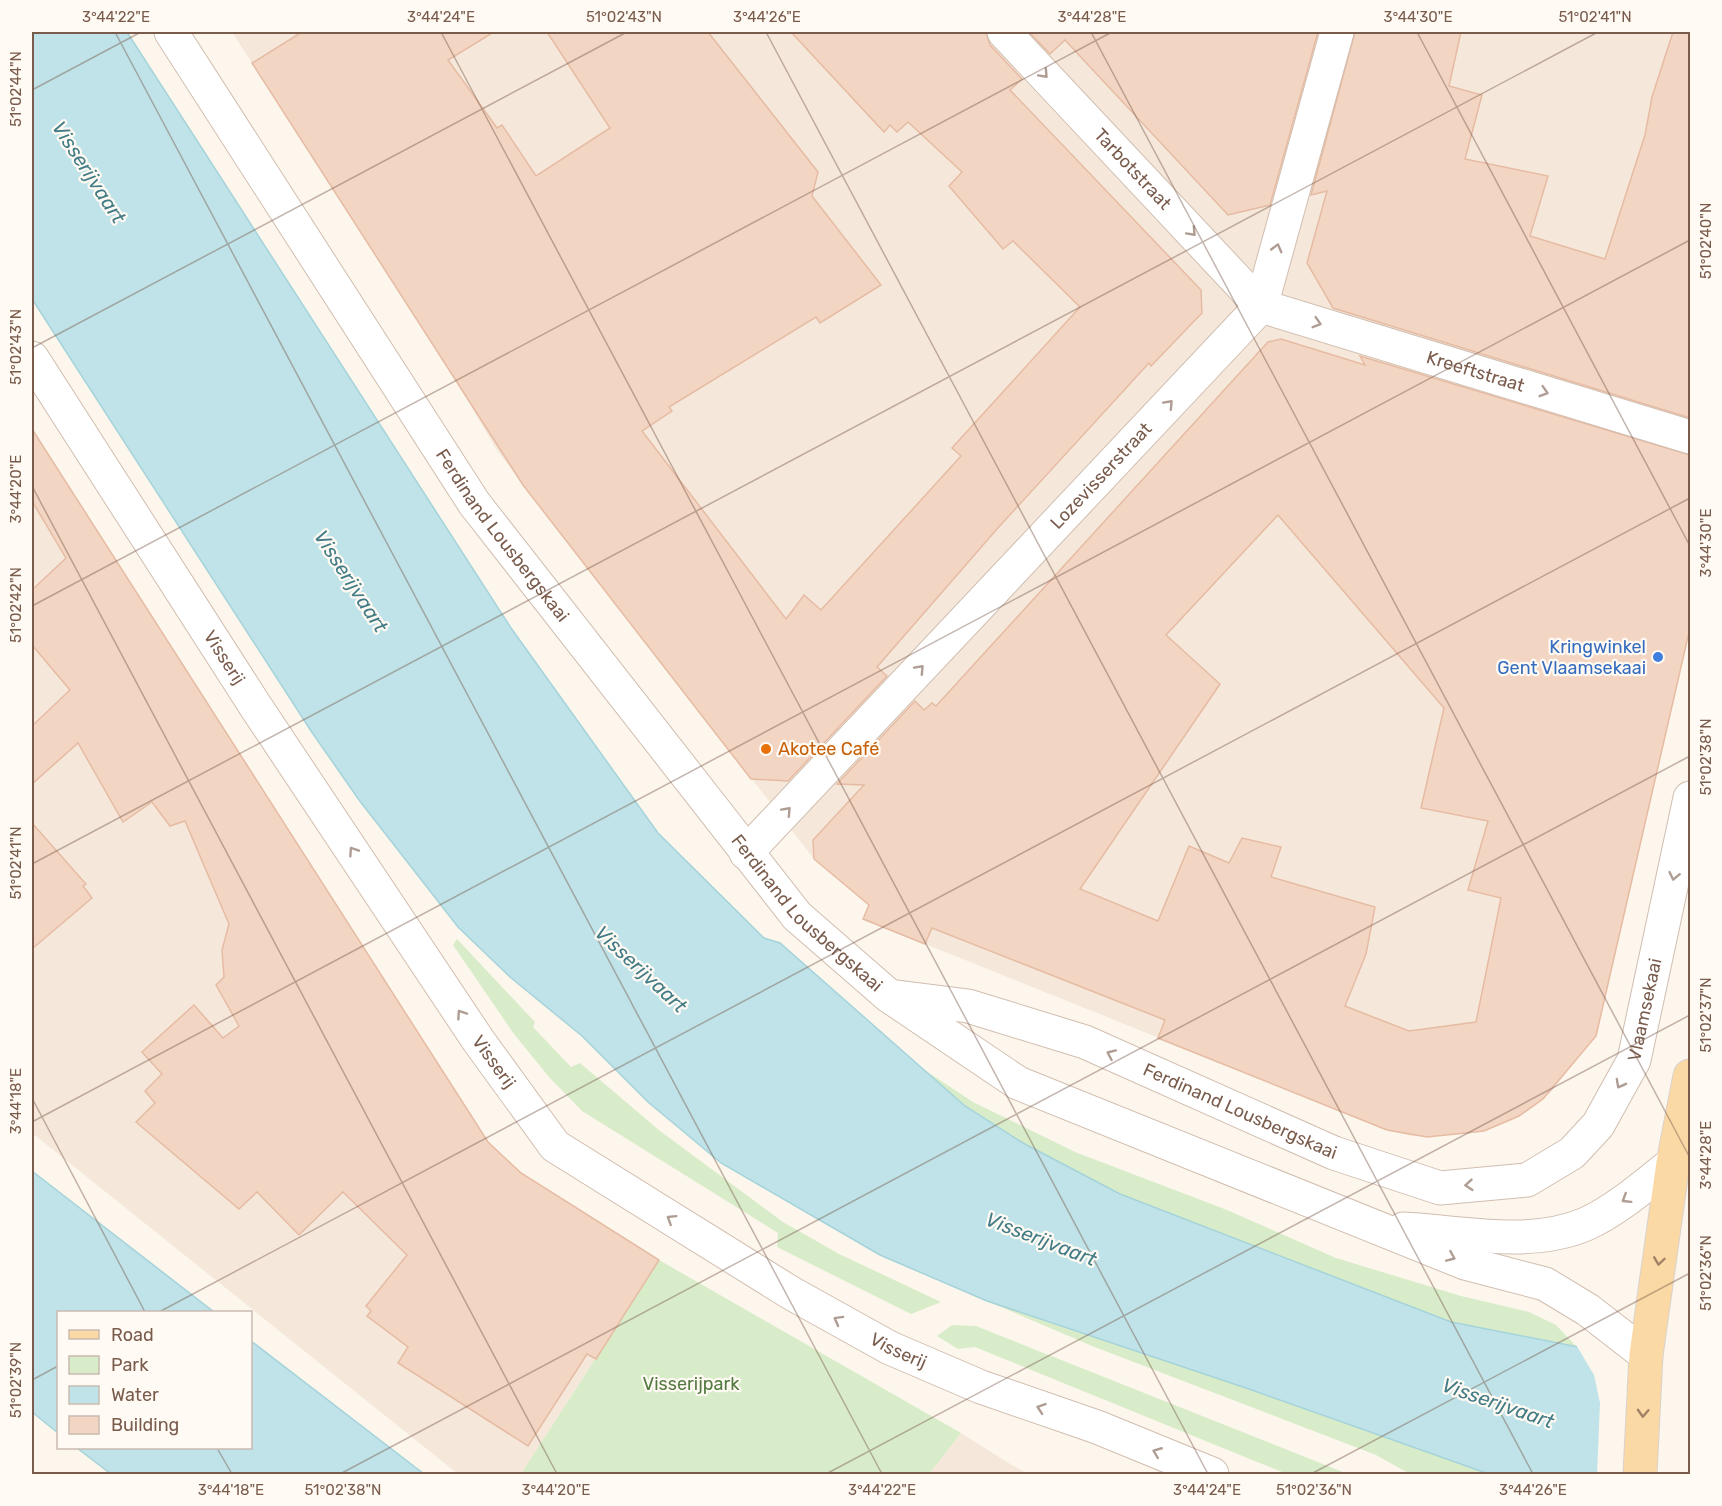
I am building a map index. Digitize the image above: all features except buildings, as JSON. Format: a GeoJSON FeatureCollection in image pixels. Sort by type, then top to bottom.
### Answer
{"type":"FeatureCollection","features":[{"type":"Feature","properties":{"kind":"main road"},"geometry":{"type":"LineString","coordinates":[[1640,1474],[1646,1354],[1673,1164],[1689,1078]]}},
{"type":"Feature","properties":{"kind":"street","name":"Ferdinand Lousbergskaai"},"geometry":{"type":"LineString","coordinates":[[171,32],[474,503],[797,916],[889,996],[1018,1083],[1464,1263],[1545,1284],[1588,1310],[1646,1354]]}},
{"type":"Feature","properties":{"kind":"street","name":"Tarbotstraat"},"geometry":{"type":"LineString","coordinates":[[1004,32],[1262,306]]}},
{"type":"Feature","properties":{"kind":"street","name":"Lozevisserstraat"},"geometry":{"type":"LineString","coordinates":[[746,853],[1262,306],[1337,32]]}},
{"type":"Feature","properties":{"kind":"street","name":"Kreeftstraat"},"geometry":{"type":"LineString","coordinates":[[1262,306],[1690,437]]}},
{"type":"Feature","properties":{"kind":"street","name":"Visserij"},"geometry":{"type":"LineString","coordinates":[[32,358],[263,717],[478,1040],[555,1146],[791,1293],[890,1348],[981,1386],[1097,1427],[1212,1474]]}},
{"type":"Feature","properties":{"kind":"street","name":"Vlaamsekaai"},"geometry":{"type":"LineString","coordinates":[[1527,1180],[1572,1153],[1598,1125],[1634,1060],[1690,798]]}},
{"type":"Feature","properties":{"kind":"street","name":"Ferdinand Lousbergskaai"},"geometry":{"type":"LineString","coordinates":[[889,996],[968,1006],[1085,1042],[1334,1153],[1440,1188],[1527,1180]]}},
{"type":"Feature","properties":{"kind":"street","name":"Ferdinand Lousbergskaai"},"geometry":{"type":"LineString","coordinates":[[1377,1227],[1526,1237],[1553,1234],[1586,1223],[1636,1192],[1673,1164]]}},
{"type":"Feature","properties":{"kind":"shaded area"},"geometry":{"type":"Polygon","coordinates":[[[232,32],[1690,32],[1690,628],[1601,1015],[1585,1050],[1550,1093],[1512,1120],[1469,1134],[1411,1136],[1388,1130],[863,919],[869,904],[814,859],[496,449],[452,374],[232,32]]]}},
{"type":"Feature","properties":{"kind":"shaded area"},"geometry":{"type":"Polygon","coordinates":[[[32,429],[488,1142],[521,1173],[659,1260],[521,1474],[458,1474],[32,1133],[32,429]]]}},
{"type":"Feature","properties":{"kind":"shaded area"},"geometry":{"type":"Polygon","coordinates":[[[961,1433],[1010,1464],[1028,1474],[929,1474],[961,1433]]]}},
{"type":"Feature","properties":{"kind":"green space"},"geometry":{"type":"Polygon","coordinates":[[[457,939],[535,1022],[533,1027],[571,1067],[580,1063],[660,1131],[783,1222],[839,1254],[941,1302],[911,1314],[777,1247],[778,1233],[582,1111],[549,1077],[514,1034],[453,945],[457,939]]]}},
{"type":"Feature","properties":{"kind":"green space"},"geometry":{"type":"Polygon","coordinates":[[[908,1059],[973,1102],[1075,1152],[1227,1210],[1336,1258],[1461,1296],[1529,1312],[1556,1325],[1576,1346],[1451,1322],[1120,1194],[1023,1143],[965,1106],[908,1059]]]}},
{"type":"Feature","properties":{"kind":"green space","name":"Visserijpark"},"geometry":{"type":"Polygon","coordinates":[[[659,1260],[961,1433],[929,1474],[521,1474],[659,1260]]]}},
{"type":"Feature","properties":{"kind":"green space"},"geometry":{"type":"Polygon","coordinates":[[[987,1301],[1246,1388],[1489,1474],[1410,1474],[1376,1455],[1092,1346],[987,1301]]]}},
{"type":"Feature","properties":{"kind":"green space"},"geometry":{"type":"Polygon","coordinates":[[[952,1325],[976,1326],[1348,1474],[1287,1474],[975,1347],[958,1349],[937,1336],[952,1325]]]}},
{"type":"Feature","properties":{"kind":"water","name":"Visserijvaart"},"geometry":{"type":"Polygon","coordinates":[[[32,32],[127,32],[511,628],[658,833],[764,938],[780,943],[965,1106],[1023,1143],[1120,1194],[1451,1322],[1690,1369],[1690,1474],[1489,1474],[1246,1388],[987,1301],[880,1255],[721,1163],[648,1102],[582,1036],[510,977],[458,927],[359,800],[311,731],[32,299],[32,32]]]}},
{"type":"Feature","properties":{"kind":"water"},"geometry":{"type":"Polygon","coordinates":[[[32,1171],[213,1311],[57,1311],[57,1432],[32,1412],[32,1171]]]}},
{"type":"Feature","properties":{"kind":"water"},"geometry":{"type":"Polygon","coordinates":[[[252,1342],[424,1474],[111,1474],[78,1449],[252,1449],[252,1342]]]}},
{"type":"Feature","properties":{"kind":"pier"},"geometry":{"type":"Polygon","coordinates":[[[1575,1343],[1690,1366],[1690,1474],[1597,1474],[1600,1403],[1594,1375],[1575,1343]]]}},
{"type":"Feature","properties":{"kind":"place","name":"Kringwinkel Gent Vlaamsekaai"},"geometry":{"type":"Point","coordinates":[1658,657]}},
{"type":"Feature","properties":{"kind":"place","name":"Akotee Café"},"geometry":{"type":"Point","coordinates":[766,749]}}]}
